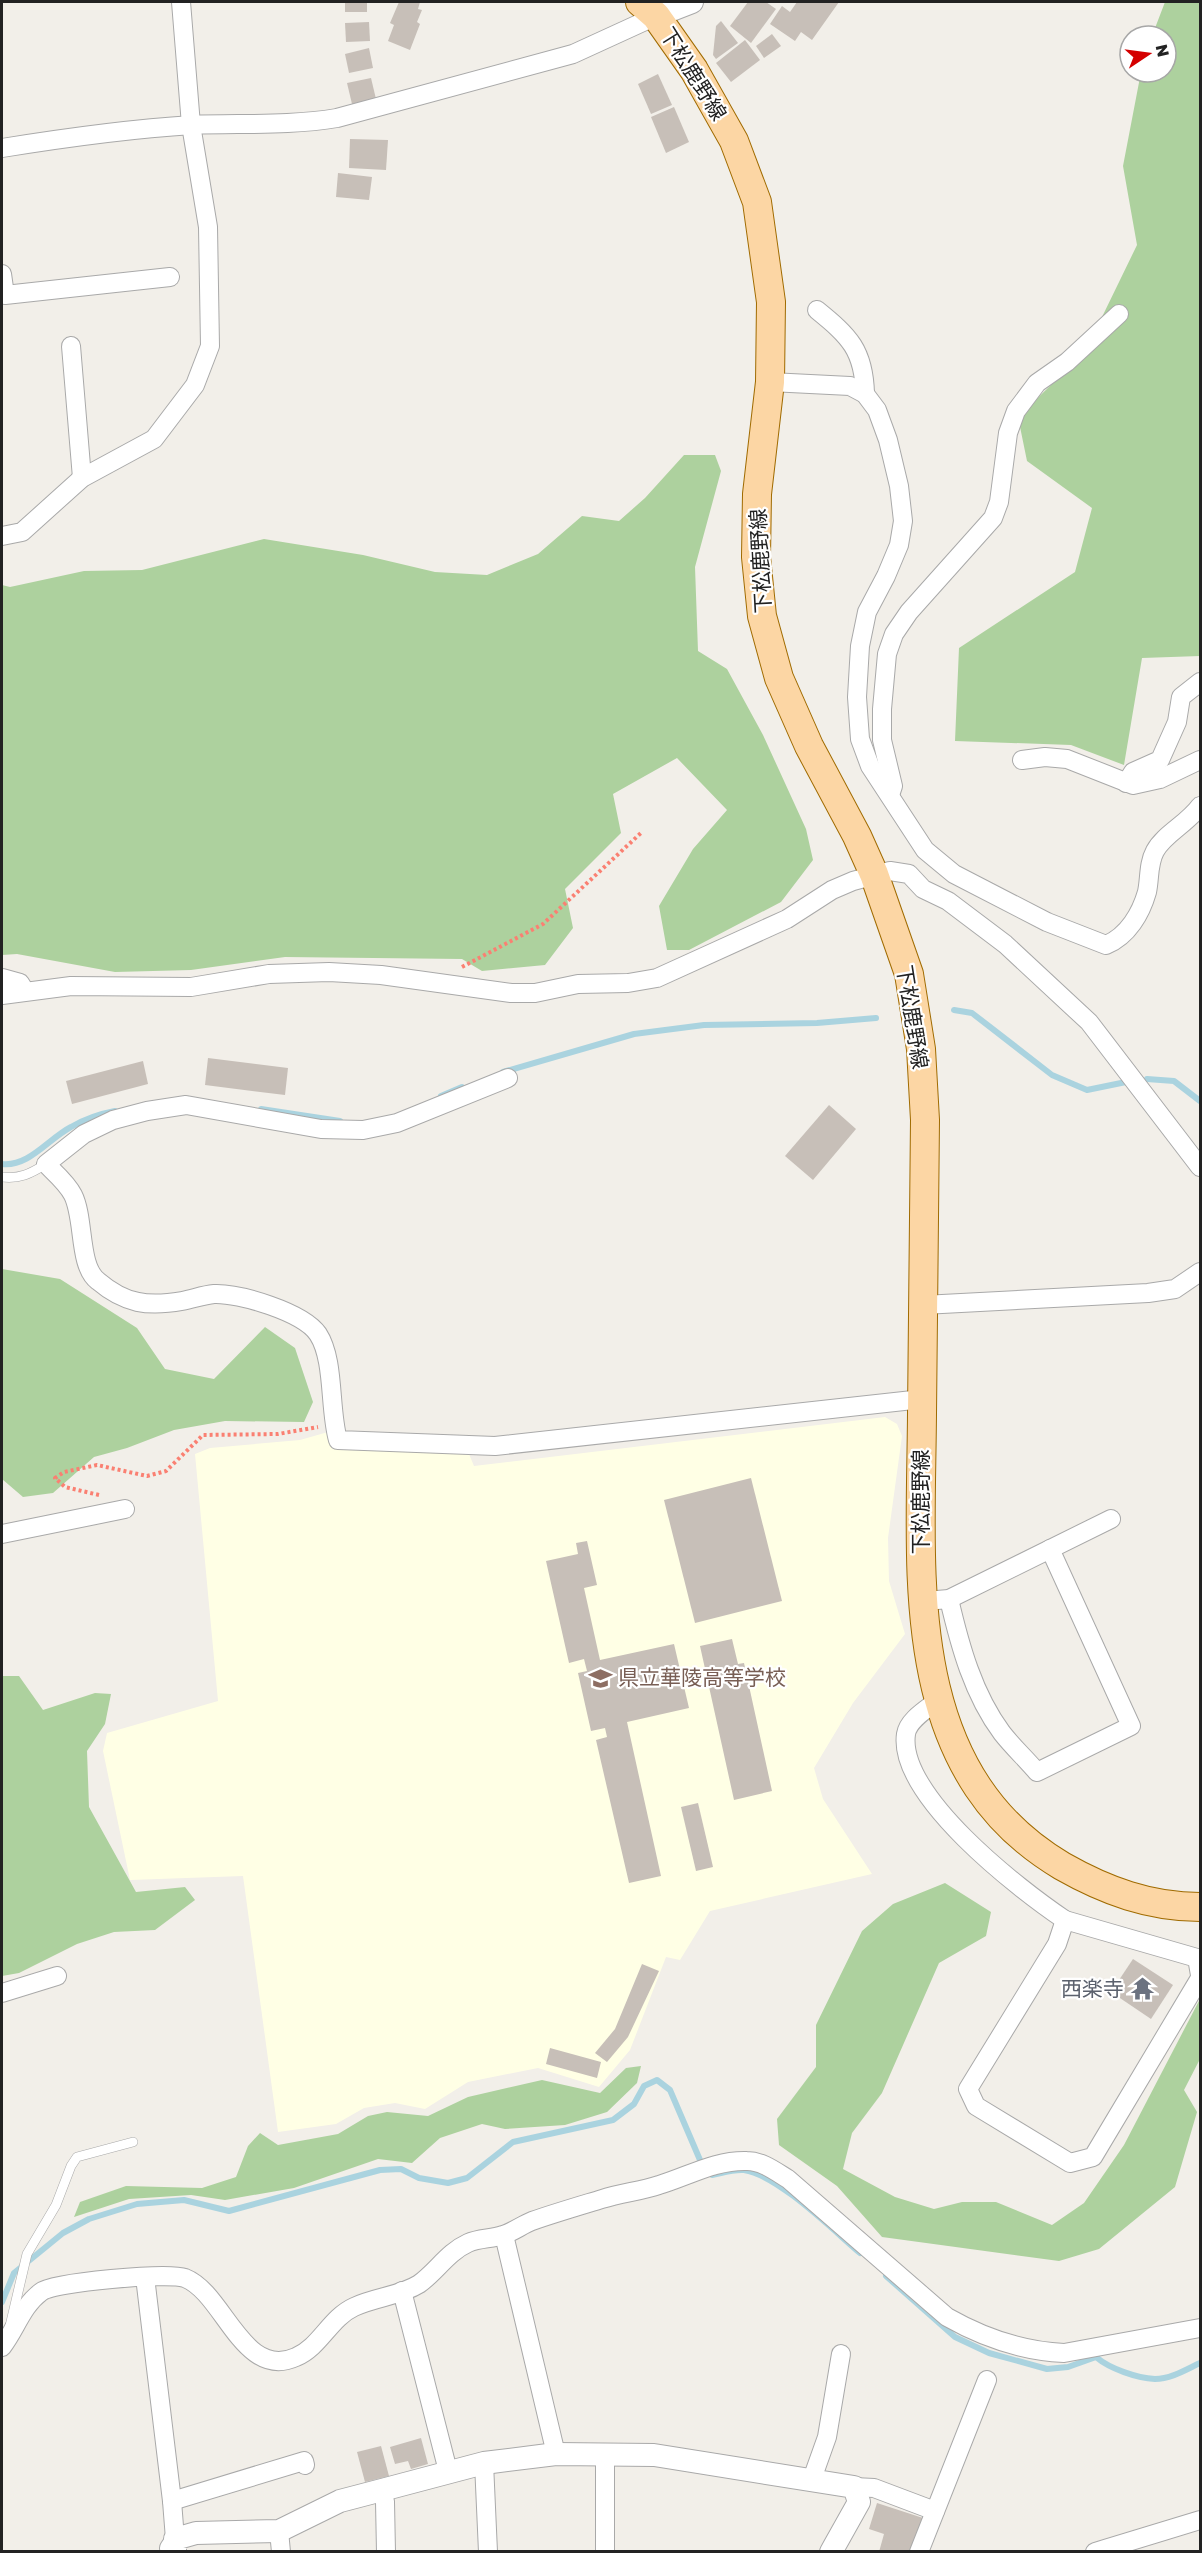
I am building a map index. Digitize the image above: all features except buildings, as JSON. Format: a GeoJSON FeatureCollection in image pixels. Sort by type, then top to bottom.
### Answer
{"type":"FeatureCollection","features":[{"type":"Feature","properties":{"kind":"main road","name":"下松鹿野線"},"geometry":{"type":"LineString","coordinates":[[648,9],[694,70],[734,141],[757,202],[771,302],[770,382],[757,494],[756,557],[762,616],[779,678],[809,746],[857,836],[874,874],[909,974],[921,1049],[925,1120],[922,1399],[935,1600],[937,1701],[964,1765],[998,1815],[1044,1855],[1096,1885],[1126,1896],[1147,1902],[1200,1907]]}},
{"type":"Feature","properties":{"kind":"street"},"geometry":{"type":"LineString","coordinates":[[2,536],[22,532],[82,478],[154,439],[195,385],[210,346],[208,226],[191,125],[181,2]]}},
{"type":"Feature","properties":{"kind":"street"},"geometry":{"type":"LineString","coordinates":[[2,148],[65,138],[191,125],[303,124],[338,118],[573,54],[648,9],[692,2]]}},
{"type":"Feature","properties":{"kind":"street"},"geometry":{"type":"LineString","coordinates":[[2,274],[5,295],[170,277]]}},
{"type":"Feature","properties":{"kind":"street"},"geometry":{"type":"LineString","coordinates":[[817,310],[842,331],[856,347],[865,374],[865,394]]}},
{"type":"Feature","properties":{"kind":"street"},"geometry":{"type":"LineString","coordinates":[[890,795],[893,786],[882,740],[882,709],[887,654],[894,634],[909,612],[993,518],[999,502],[1008,433],[1016,411],[1049,371],[1067,362],[1119,314]]}},
{"type":"Feature","properties":{"kind":"street"},"geometry":{"type":"LineString","coordinates":[[70,346],[82,478]]}},
{"type":"Feature","properties":{"kind":"street"},"geometry":{"type":"LineString","coordinates":[[770,382],[850,386],[865,394],[877,410],[888,440],[899,486],[903,521],[899,545],[867,612],[860,646],[857,697],[863,748],[870,766],[925,850],[954,874],[1047,922],[1107,945],[1114,942],[1136,921],[1147,891],[1154,852],[1164,838],[1189,821],[1200,806]]}},
{"type":"Feature","properties":{"kind":"street"},"geometry":{"type":"LineString","coordinates":[[1126,783],[1133,772],[1160,760],[1177,722],[1181,697],[1200,682]]}},
{"type":"Feature","properties":{"kind":"street"},"geometry":{"type":"LineString","coordinates":[[1022,760],[1045,757],[1067,759],[1133,785],[1160,778],[1200,760]]}},
{"type":"Feature","properties":{"kind":"street"},"geometry":{"type":"LineString","coordinates":[[909,874],[925,850]]}},
{"type":"Feature","properties":{"kind":"street"},"geometry":{"type":"LineString","coordinates":[[2,995],[71,986],[191,987],[269,975],[329,972],[381,975],[511,993],[535,993],[578,984],[628,983],[657,978],[787,920],[832,890],[874,874],[891,872],[909,874],[923,889],[948,901],[1005,944],[1089,1022],[1200,1167]]}},
{"type":"Feature","properties":{"kind":"street"},"geometry":{"type":"LineString","coordinates":[[2,978],[20,983],[25,991]]}},
{"type":"Feature","properties":{"kind":"street"},"geometry":{"type":"LineString","coordinates":[[508,1078],[397,1123],[363,1130],[321,1129],[186,1105],[147,1111],[113,1120],[84,1134],[46,1164],[73,1195],[81,1217],[87,1266],[96,1280],[132,1302],[148,1305],[214,1294],[244,1299],[296,1315],[317,1333],[326,1353],[338,1440],[495,1446],[922,1399]]}},
{"type":"Feature","properties":{"kind":"street"},"geometry":{"type":"LineString","coordinates":[[923,1305],[1148,1293],[1174,1289],[1200,1272]]}},
{"type":"Feature","properties":{"kind":"street"},"geometry":{"type":"LineString","coordinates":[[2,1533],[125,1509]]}},
{"type":"Feature","properties":{"kind":"street"},"geometry":{"type":"LineString","coordinates":[[1050,1550],[1131,1726],[1037,1772],[1002,1733],[978,1693],[960,1646],[935,1600],[1050,1550],[1111,1519]]}},
{"type":"Feature","properties":{"kind":"street"},"geometry":{"type":"LineString","coordinates":[[937,1701],[919,1715],[906,1731],[906,1754],[917,1780],[956,1830],[1038,1902],[1065,1920],[1197,1958],[1200,1977],[1093,2157],[1070,2163],[976,2106],[968,2089],[1057,1944],[1065,1920]]}},
{"type":"Feature","properties":{"kind":"street"},"geometry":{"type":"LineString","coordinates":[[2,1993],[28,1987],[57,1976]]}},
{"type":"Feature","properties":{"kind":"street"},"geometry":{"type":"LineString","coordinates":[[6,2341],[28,2302],[44,2290],[65,2284],[145,2277],[185,2278],[200,2289],[248,2347],[259,2356],[274,2361],[296,2357],[316,2342],[339,2316],[354,2306],[419,2284],[446,2258],[468,2243],[504,2235],[530,2222],[604,2198],[660,2185],[699,2169],[728,2162],[750,2161],[767,2166],[788,2179],[947,2316],[974,2332],[1005,2343],[1064,2353],[1200,2328]]}},
{"type":"Feature","properties":{"kind":"street"},"geometry":{"type":"LineString","coordinates":[[504,2235],[556,2454]]}},
{"type":"Feature","properties":{"kind":"street"},"geometry":{"type":"LineString","coordinates":[[145,2277],[172,2501],[172,2547],[196,2534],[280,2541],[340,2501],[484,2463],[556,2454],[654,2455],[854,2487],[874,2488],[935,2511]]}},
{"type":"Feature","properties":{"kind":"street"},"geometry":{"type":"LineString","coordinates":[[402,2291],[448,2471]]}},
{"type":"Feature","properties":{"kind":"street"},"geometry":{"type":"LineString","coordinates":[[812,2479],[827,2437],[841,2354]]}},
{"type":"Feature","properties":{"kind":"street"},"geometry":{"type":"LineString","coordinates":[[919,2552],[987,2380]]}},
{"type":"Feature","properties":{"kind":"street"},"geometry":{"type":"LineString","coordinates":[[605,2454],[605,2552]]}},
{"type":"Feature","properties":{"kind":"street"},"geometry":{"type":"LineString","coordinates":[[172,2501],[190,2498],[304,2461],[305,2465]]}},
{"type":"Feature","properties":{"kind":"street"},"geometry":{"type":"LineString","coordinates":[[484,2463],[488,2552]]}},
{"type":"Feature","properties":{"kind":"street"},"geometry":{"type":"LineString","coordinates":[[831,2552],[859,2502],[854,2487]]}},
{"type":"Feature","properties":{"kind":"street"},"geometry":{"type":"LineString","coordinates":[[382,2490],[385,2502],[386,2552]]}},
{"type":"Feature","properties":{"kind":"street"},"geometry":{"type":"LineString","coordinates":[[1095,2552],[1200,2520]]}},
{"type":"Feature","properties":{"kind":"lane"},"geometry":{"type":"LineString","coordinates":[[2,1178],[17,1179],[29,1175],[46,1164]]}},
{"type":"Feature","properties":{"kind":"lane"},"geometry":{"type":"LineString","coordinates":[[6,2341],[27,2254],[56,2205],[71,2166],[77,2157],[133,2142]]}},
{"type":"Feature","properties":{"kind":"path"},"geometry":{"type":"LineString","coordinates":[[451,972],[543,924],[642,832]]}},
{"type":"Feature","properties":{"kind":"path"},"geometry":{"type":"LineString","coordinates":[[125,1509],[123,1500],[65,1487],[55,1478],[64,1472],[97,1465],[147,1476],[166,1471],[203,1435],[278,1434],[334,1424]]}},
{"type":"Feature","properties":{"kind":"shaded area"},"geometry":{"type":"Polygon","coordinates":[[[885,1417],[897,1424],[902,1436],[888,1538],[889,1581],[905,1634],[853,1703],[814,1768],[823,1799],[872,1874],[710,1911],[680,1960],[666,1957],[630,2050],[599,2087],[538,2068],[468,2082],[425,2109],[395,2103],[364,2108],[336,2124],[278,2132],[243,1876],[130,1880],[103,1751],[107,1733],[218,1701],[195,1454],[210,1448],[300,1440],[328,1432],[332,1449],[469,1454],[474,1466],[885,1417]]]}},
{"type":"Feature","properties":{"kind":"green space"},"geometry":{"type":"Polygon","coordinates":[[[1165,2],[1200,2],[1200,656],[1142,658],[1124,765],[1071,745],[955,741],[959,648],[1075,572],[1092,508],[1027,461],[1018,417],[1085,352],[1137,245],[1123,166],[1139,84],[1178,84],[1178,24],[1157,24],[1165,2]]]}},
{"type":"Feature","properties":{"kind":"green space"},"geometry":{"type":"Polygon","coordinates":[[[684,455],[715,455],[721,471],[695,567],[698,651],[727,669],[763,735],[806,829],[813,860],[781,902],[689,950],[667,950],[659,906],[693,849],[727,810],[677,758],[613,794],[621,833],[565,889],[573,928],[545,965],[482,971],[462,959],[285,957],[191,970],[115,972],[17,954],[2,955],[2,585],[10,587],[84,571],[142,570],[264,539],[363,555],[435,572],[487,575],[538,554],[582,516],[619,521],[645,498],[684,455]]]}},
{"type":"Feature","properties":{"kind":"green space"},"geometry":{"type":"Polygon","coordinates":[[[2,1269],[60,1279],[137,1328],[165,1369],[214,1379],[265,1327],[295,1348],[313,1402],[304,1422],[225,1421],[174,1430],[127,1448],[94,1457],[53,1493],[23,1497],[2,1479],[2,1269]]]}},
{"type":"Feature","properties":{"kind":"green space"},"geometry":{"type":"Polygon","coordinates":[[[2,1676],[19,1676],[43,1710],[95,1693],[111,1694],[105,1724],[87,1751],[89,1807],[136,1892],[185,1887],[195,1900],[155,1930],[114,1932],[77,1944],[19,1973],[2,1976],[2,1676]]]}},
{"type":"Feature","properties":{"kind":"green space"},"geometry":{"type":"Polygon","coordinates":[[[945,1883],[991,1912],[986,1936],[939,1963],[882,2093],[852,2133],[843,2169],[895,2197],[934,2209],[962,2202],[996,2202],[1052,2225],[1084,2203],[1124,2145],[1200,1999],[1200,2059],[1184,2090],[1197,2112],[1175,2187],[1099,2249],[1059,2261],[882,2237],[837,2186],[779,2145],[777,2119],[816,2067],[816,2025],[862,1931],[893,1904],[945,1883]]]}},
{"type":"Feature","properties":{"kind":"green space"},"geometry":{"type":"Polygon","coordinates":[[[641,2066],[637,2083],[607,2112],[565,2125],[505,2129],[482,2124],[440,2138],[412,2163],[378,2159],[294,2188],[225,2200],[191,2195],[129,2199],[74,2217],[80,2202],[126,2186],[202,2188],[236,2177],[248,2146],[260,2133],[278,2145],[338,2134],[368,2116],[387,2112],[428,2116],[468,2097],[542,2080],[600,2093],[626,2068],[641,2066]]]}},
{"type":"Feature","properties":{"kind":"waterway"},"geometry":{"type":"LineString","coordinates":[[954,1010],[972,1013],[1052,1075],[1087,1090],[1126,1082]]}},
{"type":"Feature","properties":{"kind":"waterway"},"geometry":{"type":"LineString","coordinates":[[503,1072],[634,1034],[704,1025],[817,1023],[876,1018]]}},
{"type":"Feature","properties":{"kind":"waterway"},"geometry":{"type":"LineString","coordinates":[[1147,1079],[1174,1081],[1200,1101]]}},
{"type":"Feature","properties":{"kind":"waterway"},"geometry":{"type":"LineString","coordinates":[[441,1096],[462,1087]]}},
{"type":"Feature","properties":{"kind":"waterway"},"geometry":{"type":"LineString","coordinates":[[261,1109],[340,1121]]}},
{"type":"Feature","properties":{"kind":"waterway"},"geometry":{"type":"LineString","coordinates":[[2,1164],[12,1164],[30,1157],[76,1124],[115,1111]]}},
{"type":"Feature","properties":{"kind":"waterway"},"geometry":{"type":"LineString","coordinates":[[2,2302],[14,2273],[63,2233],[89,2219],[137,2204],[184,2200],[229,2211],[380,2170],[401,2169],[419,2178],[448,2183],[467,2178],[513,2142],[613,2120],[634,2104],[644,2086],[657,2080],[670,2090],[700,2160]]}},
{"type":"Feature","properties":{"kind":"waterway"},"geometry":{"type":"LineString","coordinates":[[712,2175],[744,2170],[758,2174],[789,2192],[860,2253]]}},
{"type":"Feature","properties":{"kind":"waterway"},"geometry":{"type":"LineString","coordinates":[[886,2276],[955,2337],[989,2353],[1047,2369],[1068,2367],[1096,2357],[1124,2372],[1155,2379],[1173,2376],[1200,2363]]}},
{"type":"Feature","properties":{"kind":"place","name":"県立華陵高等学校"},"geometry":{"type":"Point","coordinates":[600,1678]}},
{"type":"Feature","properties":{"kind":"place","name":"西楽寺"},"geometry":{"type":"Point","coordinates":[1142,1989]}}]}
